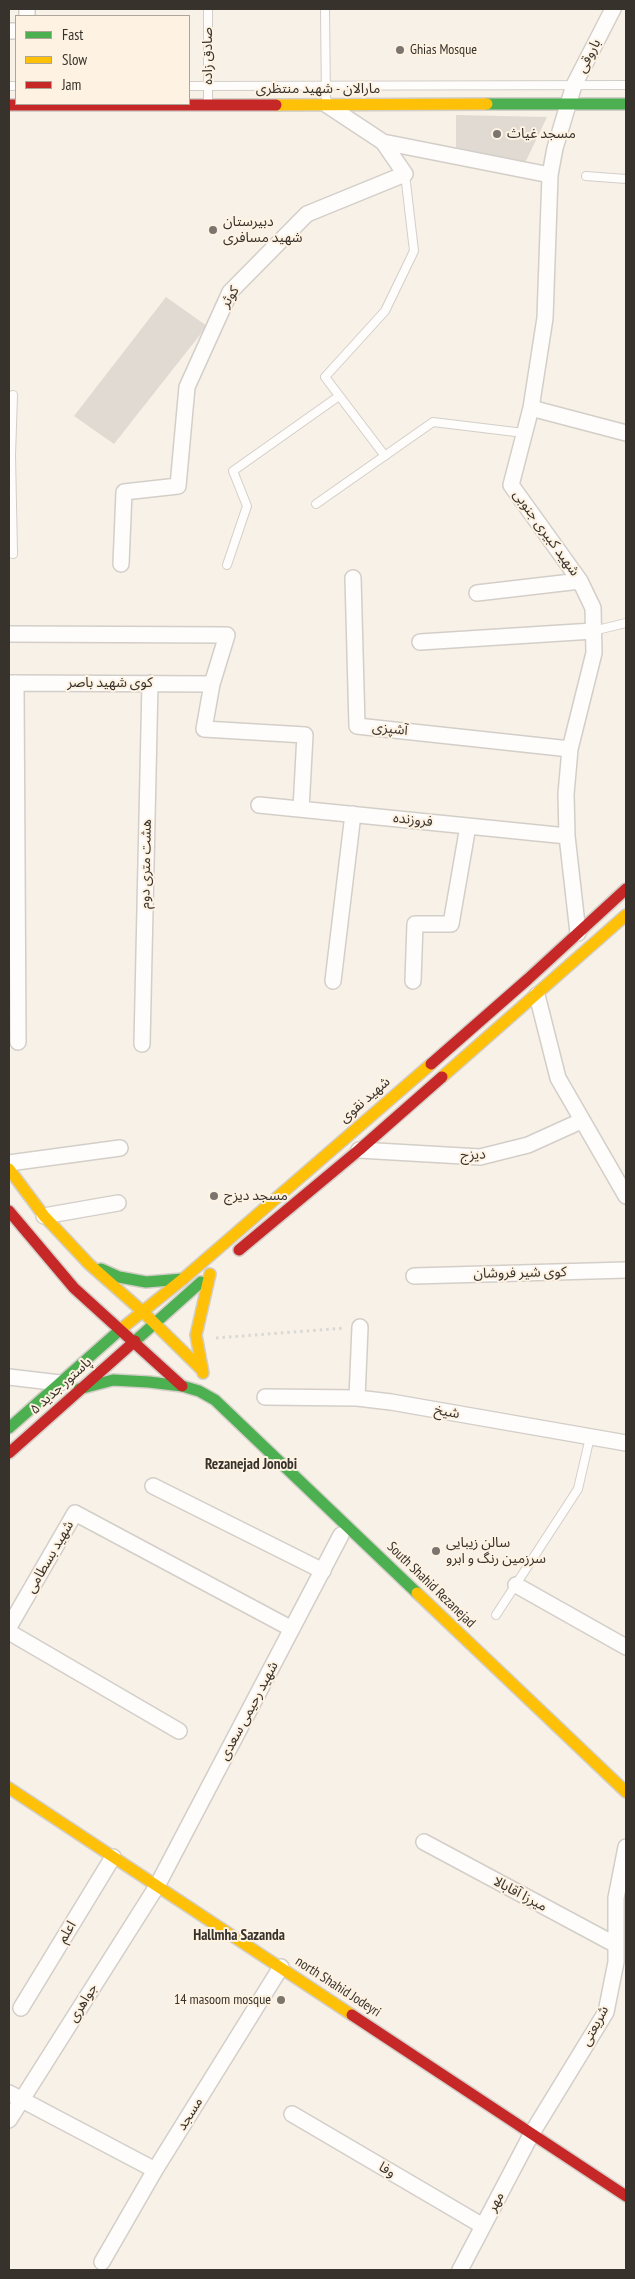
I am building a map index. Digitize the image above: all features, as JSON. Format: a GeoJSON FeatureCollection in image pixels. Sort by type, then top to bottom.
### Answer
{"type":"FeatureCollection","features":[{"type":"Feature","properties":{"kind":"main road","name":"مارالان - شهید منتظری"},"geometry":{"type":"LineString","coordinates":[[190,104],[626,104]]}},
{"type":"Feature","properties":{"kind":"main road","name":"شهید نقوی"},"geometry":{"type":"LineString","coordinates":[[121,1330],[183,1279],[528,979],[626,889]]}},
{"type":"Feature","properties":{"kind":"main road"},"geometry":{"type":"LineString","coordinates":[[233,1255],[359,1150],[537,996],[626,915]]}},
{"type":"Feature","properties":{"kind":"main road"},"geometry":{"type":"LineString","coordinates":[[9,1169],[44,1216],[89,1264],[142,1311],[202,1370]]}},
{"type":"Feature","properties":{"kind":"main road"},"geometry":{"type":"LineString","coordinates":[[9,1211],[74,1288],[135,1341],[182,1386]]}},
{"type":"Feature","properties":{"kind":"main road"},"geometry":{"type":"LineString","coordinates":[[89,1264],[119,1277],[146,1282],[183,1279]]}},
{"type":"Feature","properties":{"kind":"main road"},"geometry":{"type":"LineString","coordinates":[[135,1341],[214,1271],[196,1335],[202,1370],[214,1400]]}},
{"type":"Feature","properties":{"kind":"main road","name":"پاستور جدید ۵"},"geometry":{"type":"LineString","coordinates":[[9,1428],[121,1330]]}},
{"type":"Feature","properties":{"kind":"main road","name":"پاستور جدید ۵"},"geometry":{"type":"LineString","coordinates":[[9,1453],[135,1341]]}},
{"type":"Feature","properties":{"kind":"main road"},"geometry":{"type":"LineString","coordinates":[[79,1389],[113,1380],[182,1386],[199,1391],[214,1400]]}},
{"type":"Feature","properties":{"kind":"main road","name":"South Shahid Rezanejad"},"geometry":{"type":"LineString","coordinates":[[214,1400],[626,1792]]}},
{"type":"Feature","properties":{"kind":"main road","name":"north Shahid Jodeyri"},"geometry":{"type":"LineString","coordinates":[[9,1788],[626,2196]]}},
{"type":"Feature","properties":{"kind":"street","name":"باروقی"},"geometry":{"type":"LineString","coordinates":[[569,104],[574,85],[613,9]]}},
{"type":"Feature","properties":{"kind":"street"},"geometry":{"type":"LineString","coordinates":[[326,104],[383,142],[550,174]]}},
{"type":"Feature","properties":{"kind":"street","name":"شهید کبیری جنوبی"},"geometry":{"type":"LineString","coordinates":[[569,104],[550,174],[546,318],[531,408],[512,485],[580,581],[593,608],[594,653],[570,749],[566,794],[567,836],[578,933]]}},
{"type":"Feature","properties":{"kind":"street"},"geometry":{"type":"LineString","coordinates":[[383,142],[404,174]]}},
{"type":"Feature","properties":{"kind":"street","name":"کوثر"},"geometry":{"type":"LineString","coordinates":[[121,564],[124,492],[178,486],[187,387],[230,292],[307,214],[404,174]]}},
{"type":"Feature","properties":{"kind":"street"},"geometry":{"type":"LineString","coordinates":[[531,408],[626,433]]}},
{"type":"Feature","properties":{"kind":"street","name":"آشپزی"},"geometry":{"type":"LineString","coordinates":[[353,578],[356,726],[570,749]]}},
{"type":"Feature","properties":{"kind":"street"},"geometry":{"type":"LineString","coordinates":[[477,593],[580,581]]}},
{"type":"Feature","properties":{"kind":"street"},"geometry":{"type":"LineString","coordinates":[[420,642],[594,631]]}},
{"type":"Feature","properties":{"kind":"street"},"geometry":{"type":"LineString","coordinates":[[9,634],[227,635],[212,684],[204,729],[305,735],[301,809]]}},
{"type":"Feature","properties":{"kind":"street"},"geometry":{"type":"LineString","coordinates":[[13,683],[18,1042]]}},
{"type":"Feature","properties":{"kind":"street","name":"کوی شهید باصر"},"geometry":{"type":"LineString","coordinates":[[13,683],[212,684]]}},
{"type":"Feature","properties":{"kind":"street","name":"هشت متری دوم"},"geometry":{"type":"LineString","coordinates":[[142,1044],[150,683]]}},
{"type":"Feature","properties":{"kind":"street","name":"فروزنده"},"geometry":{"type":"LineString","coordinates":[[259,805],[567,836]]}},
{"type":"Feature","properties":{"kind":"street"},"geometry":{"type":"LineString","coordinates":[[333,981],[353,814]]}},
{"type":"Feature","properties":{"kind":"street"},"geometry":{"type":"LineString","coordinates":[[413,981],[415,924],[450,924],[468,826]]}},
{"type":"Feature","properties":{"kind":"street"},"geometry":{"type":"LineString","coordinates":[[537,996],[558,1078],[581,1122],[626,1196]]}},
{"type":"Feature","properties":{"kind":"street","name":"دیزج"},"geometry":{"type":"LineString","coordinates":[[359,1150],[480,1157],[528,1145],[581,1122]]}},
{"type":"Feature","properties":{"kind":"street"},"geometry":{"type":"LineString","coordinates":[[9,1163],[120,1148]]}},
{"type":"Feature","properties":{"kind":"street"},"geometry":{"type":"LineString","coordinates":[[44,1216],[118,1203]]}},
{"type":"Feature","properties":{"kind":"street","name":"کوی شیر فروشان"},"geometry":{"type":"LineString","coordinates":[[414,1276],[626,1270]]}},
{"type":"Feature","properties":{"kind":"street"},"geometry":{"type":"LineString","coordinates":[[357,1398],[360,1327]]}},
{"type":"Feature","properties":{"kind":"street"},"geometry":{"type":"LineString","coordinates":[[9,1377],[60,1383]]}},
{"type":"Feature","properties":{"kind":"street","name":"شیخ"},"geometry":{"type":"LineString","coordinates":[[265,1397],[357,1398],[626,1443]]}},
{"type":"Feature","properties":{"kind":"street"},"geometry":{"type":"LineString","coordinates":[[153,1486],[323,1571]]}},
{"type":"Feature","properties":{"kind":"street","name":"شهید بسطامی"},"geometry":{"type":"LineString","coordinates":[[9,1627],[76,1513],[292,1629]]}},
{"type":"Feature","properties":{"kind":"street","name":"شهید رحیمی سعدی"},"geometry":{"type":"LineString","coordinates":[[157,1886],[341,1536]]}},
{"type":"Feature","properties":{"kind":"street"},"geometry":{"type":"LineString","coordinates":[[516,1585],[626,1647]]}},
{"type":"Feature","properties":{"kind":"street"},"geometry":{"type":"LineString","coordinates":[[9,1632],[179,1731]]}},
{"type":"Feature","properties":{"kind":"street","name":"میرزا آقابالا"},"geometry":{"type":"LineString","coordinates":[[424,1842],[616,1945]]}},
{"type":"Feature","properties":{"kind":"street","name":"شریعتی"},"geometry":{"type":"LineString","coordinates":[[532,2133],[606,2012],[616,1962],[616,1898],[626,1847]]}},
{"type":"Feature","properties":{"kind":"street","name":"اعلم"},"geometry":{"type":"LineString","coordinates":[[21,2008],[114,1857]]}},
{"type":"Feature","properties":{"kind":"street","name":"جواهری"},"geometry":{"type":"LineString","coordinates":[[9,2120],[15,2096],[157,1886]]}},
{"type":"Feature","properties":{"kind":"street","name":"مسجد"},"geometry":{"type":"LineString","coordinates":[[102,2262],[155,2170],[280,1967]]}},
{"type":"Feature","properties":{"kind":"street"},"geometry":{"type":"LineString","coordinates":[[15,2096],[155,2170]]}},
{"type":"Feature","properties":{"kind":"street","name":"وفا"},"geometry":{"type":"LineString","coordinates":[[292,2114],[483,2226]]}},
{"type":"Feature","properties":{"kind":"street","name":"مهر"},"geometry":{"type":"LineString","coordinates":[[460,2270],[532,2133]]}},
{"type":"Feature","properties":{"kind":"lane","name":"صادق زاده"},"geometry":{"type":"LineString","coordinates":[[208,9],[208,104]]}},
{"type":"Feature","properties":{"kind":"lane"},"geometry":{"type":"LineString","coordinates":[[324,9],[326,104]]}},
{"type":"Feature","properties":{"kind":"lane","name":"مارالان - شهید منتظری"},"geometry":{"type":"LineString","coordinates":[[190,86],[626,85]]}},
{"type":"Feature","properties":{"kind":"lane"},"geometry":{"type":"LineString","coordinates":[[385,456],[325,377],[385,311],[414,251],[404,174]]}},
{"type":"Feature","properties":{"kind":"lane"},"geometry":{"type":"LineString","coordinates":[[586,176],[626,178]]}},
{"type":"Feature","properties":{"kind":"lane"},"geometry":{"type":"LineString","coordinates":[[13,395],[10,455],[13,554]]}},
{"type":"Feature","properties":{"kind":"lane"},"geometry":{"type":"LineString","coordinates":[[227,565],[247,506],[233,471],[339,396]]}},
{"type":"Feature","properties":{"kind":"lane"},"geometry":{"type":"LineString","coordinates":[[316,504],[433,422],[524,433]]}},
{"type":"Feature","properties":{"kind":"lane"},"geometry":{"type":"LineString","coordinates":[[594,631],[626,623]]}},
{"type":"Feature","properties":{"kind":"lane"},"geometry":{"type":"LineString","coordinates":[[496,1615],[578,1489],[590,1437]]}},
{"type":"Feature","properties":{"kind":"path"},"geometry":{"type":"LineString","coordinates":[[209,1338],[360,1327]]}},
{"type":"Feature","properties":{"kind":"building","name":"مسجد غیاث"},"geometry":{"type":"Polygon","coordinates":[[[456,115],[547,117],[524,165],[456,152],[456,115]]]}},
{"type":"Feature","properties":{"kind":"building"},"geometry":{"type":"Polygon","coordinates":[[[166,297],[207,326],[114,444],[74,416],[166,297]]]}},
{"type":"Feature","properties":{"kind":"traffic: fast"},"geometry":{"type":"LineString","coordinates":[[487,104],[626,104]]}},
{"type":"Feature","properties":{"kind":"traffic: fast"},"geometry":{"type":"LineString","coordinates":[[101,1269],[119,1277],[146,1282],[183,1279]]}},
{"type":"Feature","properties":{"kind":"traffic: fast"},"geometry":{"type":"LineString","coordinates":[[135,1341],[201,1282]]}},
{"type":"Feature","properties":{"kind":"traffic: fast"},"geometry":{"type":"LineString","coordinates":[[9,1428],[121,1329]]}},
{"type":"Feature","properties":{"kind":"traffic: fast"},"geometry":{"type":"LineString","coordinates":[[79,1389],[113,1380],[149,1382],[182,1386],[199,1391],[215,1400],[417,1593]]}},
{"type":"Feature","properties":{"kind":"traffic: slow"},"geometry":{"type":"LineString","coordinates":[[276,105],[487,104]]}},
{"type":"Feature","properties":{"kind":"traffic: slow"},"geometry":{"type":"LineString","coordinates":[[442,1077],[626,915]]}},
{"type":"Feature","properties":{"kind":"traffic: slow"},"geometry":{"type":"LineString","coordinates":[[121,1329],[183,1279],[431,1064]]}},
{"type":"Feature","properties":{"kind":"traffic: slow"},"geometry":{"type":"LineString","coordinates":[[9,1169],[44,1216],[89,1264],[142,1311],[202,1370]]}},
{"type":"Feature","properties":{"kind":"traffic: slow"},"geometry":{"type":"LineString","coordinates":[[203,1373],[196,1335],[210,1274]]}},
{"type":"Feature","properties":{"kind":"traffic: slow"},"geometry":{"type":"LineString","coordinates":[[417,1593],[626,1792]]}},
{"type":"Feature","properties":{"kind":"traffic: slow"},"geometry":{"type":"LineString","coordinates":[[9,1788],[352,2015]]}},
{"type":"Feature","properties":{"kind":"traffic: jam"},"geometry":{"type":"LineString","coordinates":[[9,105],[276,105]]}},
{"type":"Feature","properties":{"kind":"traffic: jam"},"geometry":{"type":"LineString","coordinates":[[431,1064],[528,979],[626,889]]}},
{"type":"Feature","properties":{"kind":"traffic: jam"},"geometry":{"type":"LineString","coordinates":[[239,1250],[359,1150],[442,1077]]}},
{"type":"Feature","properties":{"kind":"traffic: jam"},"geometry":{"type":"LineString","coordinates":[[9,1211],[74,1288],[182,1386]]}},
{"type":"Feature","properties":{"kind":"traffic: jam"},"geometry":{"type":"LineString","coordinates":[[9,1453],[135,1341]]}},
{"type":"Feature","properties":{"kind":"traffic: jam"},"geometry":{"type":"LineString","coordinates":[[352,2015],[626,2196]]}},
{"type":"Feature","properties":{"kind":"place","name":"Ghias Mosque"},"geometry":{"type":"Point","coordinates":[400,50]}},
{"type":"Feature","properties":{"kind":"place","name":"مسجد غیاث"},"geometry":{"type":"Point","coordinates":[497,134]}},
{"type":"Feature","properties":{"kind":"place","name":"دبیرستان شهید مسافری"},"geometry":{"type":"Point","coordinates":[213,230]}},
{"type":"Feature","properties":{"kind":"place","name":"مسجد دیزج"},"geometry":{"type":"Point","coordinates":[214,1196]}},
{"type":"Feature","properties":{"kind":"place","name":"سالن زیبایی سرزمین رنگ و ابرو"},"geometry":{"type":"Point","coordinates":[436,1551]}},
{"type":"Feature","properties":{"kind":"place","name":"14 masoom mosque"},"geometry":{"type":"Point","coordinates":[281,2000]}},
{"type":"Feature","properties":{"kind":"district","name":"Rezanejad Jonobi"},"geometry":{"type":"Point","coordinates":[251,1465]}},
{"type":"Feature","properties":{"kind":"district","name":"Hallmha Sazanda"},"geometry":{"type":"Point","coordinates":[239,1936]}}]}
